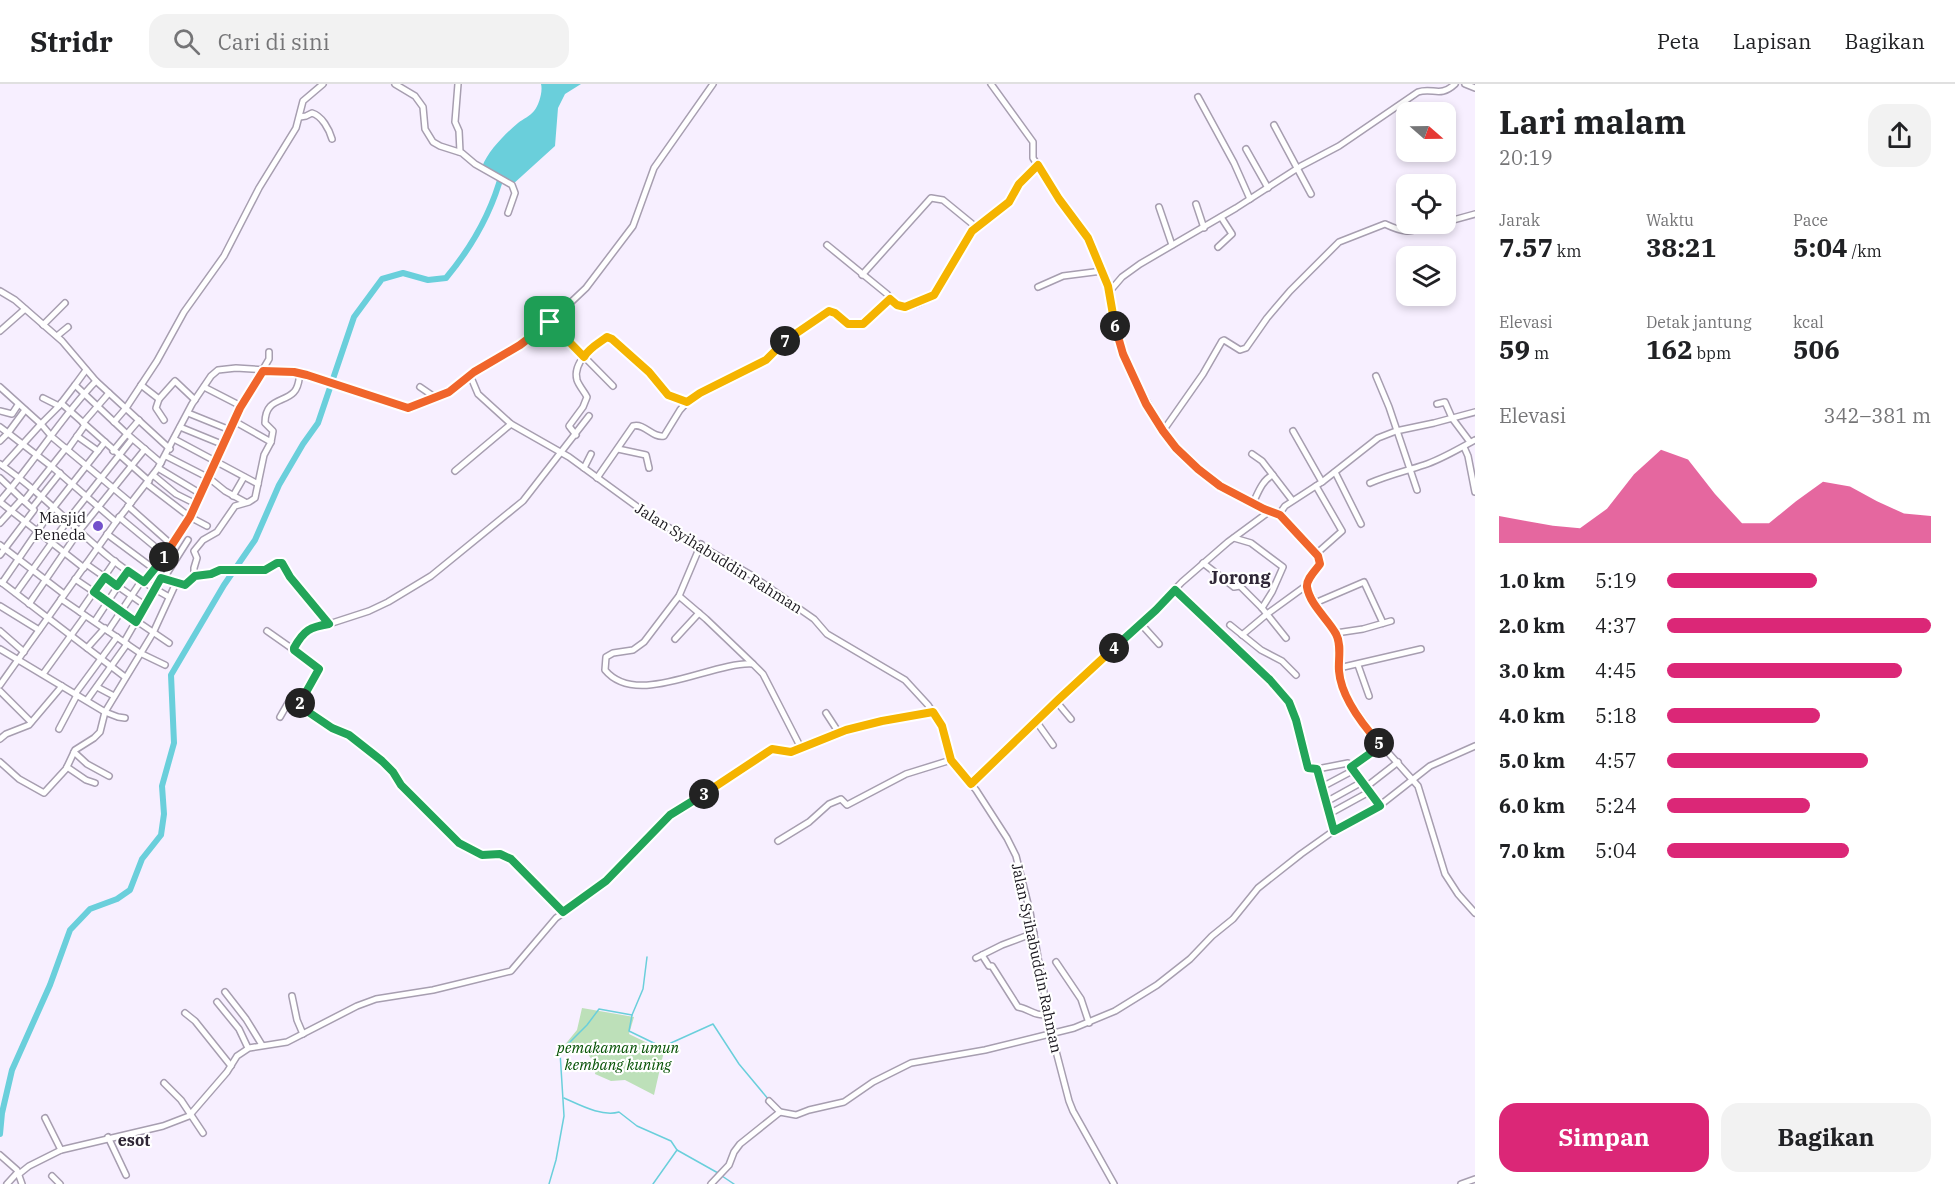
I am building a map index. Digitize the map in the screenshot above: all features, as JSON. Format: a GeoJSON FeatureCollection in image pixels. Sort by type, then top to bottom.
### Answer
{"type":"FeatureCollection","features":[{"type":"Feature","properties":{"kind":"street"},"geometry":{"type":"LineString","coordinates":[[114,422],[141,385],[184,312],[224,256],[259,188],[296,128],[303,101],[323,84]]}},
{"type":"Feature","properties":{"kind":"street"},"geometry":{"type":"LineString","coordinates":[[395,84],[415,96],[423,107],[425,129],[433,141],[440,146],[460,152],[512,185],[515,193],[508,213]]}},
{"type":"Feature","properties":{"kind":"street"},"geometry":{"type":"LineString","coordinates":[[458,84],[455,122],[459,131],[460,152]]}},
{"type":"Feature","properties":{"kind":"street"},"geometry":{"type":"LineString","coordinates":[[0,685],[107,534],[160,466],[195,400],[215,372],[224,368],[300,373],[405,408],[436,398],[457,387],[470,375],[520,345],[550,322],[593,280],[633,226],[654,168],[713,84]]}},
{"type":"Feature","properties":{"kind":"street"},"geometry":{"type":"LineString","coordinates":[[991,84],[1031,138],[1034,144],[1033,156],[1038,165],[1059,199],[1088,238],[1110,292],[1119,345],[1146,404],[1163,431],[1185,457],[1211,480],[1280,515],[1316,554],[1320,564],[1307,585],[1242,635]]}},
{"type":"Feature","properties":{"kind":"street"},"geometry":{"type":"LineString","coordinates":[[1110,292],[1132,269],[1346,141],[1421,90],[1439,93],[1455,84]]}},
{"type":"Feature","properties":{"kind":"street"},"geometry":{"type":"LineString","coordinates":[[1465,84],[1475,88]]}},
{"type":"Feature","properties":{"kind":"street"},"geometry":{"type":"LineString","coordinates":[[1198,97],[1234,163],[1250,199]]}},
{"type":"Feature","properties":{"kind":"street"},"geometry":{"type":"LineString","coordinates":[[300,117],[312,113],[317,114],[332,139]]}},
{"type":"Feature","properties":{"kind":"street"},"geometry":{"type":"LineString","coordinates":[[1274,125],[1311,194]]}},
{"type":"Feature","properties":{"kind":"street"},"geometry":{"type":"LineString","coordinates":[[1246,149],[1268,188]]}},
{"type":"Feature","properties":{"kind":"street"},"geometry":{"type":"LineString","coordinates":[[827,245],[897,305],[905,307],[934,295],[976,227],[1009,202],[1019,184],[1038,165]]}},
{"type":"Feature","properties":{"kind":"street"},"geometry":{"type":"LineString","coordinates":[[862,275],[931,198],[943,200],[976,227]]}},
{"type":"Feature","properties":{"kind":"street"},"geometry":{"type":"LineString","coordinates":[[1196,204],[1204,228]]}},
{"type":"Feature","properties":{"kind":"street"},"geometry":{"type":"LineString","coordinates":[[1159,207],[1172,245]]}},
{"type":"Feature","properties":{"kind":"street"},"geometry":{"type":"LineString","coordinates":[[1456,219],[1475,214]]}},
{"type":"Feature","properties":{"kind":"street"},"geometry":{"type":"LineString","coordinates":[[1218,247],[1232,234],[1221,217]]}},
{"type":"Feature","properties":{"kind":"street"},"geometry":{"type":"LineString","coordinates":[[1163,431],[1187,398],[1222,341],[1240,350],[1246,348],[1290,291],[1339,242],[1385,224],[1396,229]]}},
{"type":"Feature","properties":{"kind":"street"},"geometry":{"type":"LineString","coordinates":[[1038,287],[1063,276],[1102,271]]}},
{"type":"Feature","properties":{"kind":"street"},"geometry":{"type":"LineString","coordinates":[[0,291],[15,300],[57,336],[96,381],[170,449]]}},
{"type":"Feature","properties":{"kind":"street"},"geometry":{"type":"LineString","coordinates":[[597,478],[618,449],[628,430],[635,424],[659,436],[664,436],[687,402],[700,393],[766,360],[779,346],[829,311],[848,324],[863,324],[890,299]]}},
{"type":"Feature","properties":{"kind":"street"},"geometry":{"type":"LineString","coordinates":[[43,325],[65,303]]}},
{"type":"Feature","properties":{"kind":"street"},"geometry":{"type":"LineString","coordinates":[[0,331],[25,309]]}},
{"type":"Feature","properties":{"kind":"street"},"geometry":{"type":"LineString","coordinates":[[550,322],[614,386]]}},
{"type":"Feature","properties":{"kind":"street"},"geometry":{"type":"LineString","coordinates":[[57,336],[68,327]]}},
{"type":"Feature","properties":{"kind":"street"},"geometry":{"type":"LineString","coordinates":[[576,435],[569,426],[587,398],[578,382],[576,375],[578,367],[584,357],[607,337],[649,372],[668,395],[687,402]]}},
{"type":"Feature","properties":{"kind":"street"},"geometry":{"type":"LineString","coordinates":[[87,648],[122,611],[131,596],[165,555],[190,517],[241,406],[270,357],[269,352]]}},
{"type":"Feature","properties":{"kind":"street"},"geometry":{"type":"LineString","coordinates":[[0,473],[3,466],[60,405],[86,370]]}},
{"type":"Feature","properties":{"kind":"street"},"geometry":{"type":"LineString","coordinates":[[195,576],[197,555],[194,551],[197,546],[202,540],[217,532],[235,506],[255,498],[265,452],[271,442],[273,431],[265,423],[266,414],[277,401],[293,393],[300,373]]}},
{"type":"Feature","properties":{"kind":"street","name":"Jalan Syihabuddin Rahman"},"geometry":{"type":"LineString","coordinates":[[470,375],[478,394],[511,424],[562,453],[654,519],[739,567],[814,619],[827,634],[905,680],[933,712],[942,726],[951,760],[971,784],[1013,850],[1023,880],[1035,933],[1051,1032],[1073,1111],[1114,1184]]}},
{"type":"Feature","properties":{"kind":"street"},"geometry":{"type":"LineString","coordinates":[[1376,376],[1417,490]]}},
{"type":"Feature","properties":{"kind":"street"},"geometry":{"type":"LineString","coordinates":[[96,381],[0,501],[66,553],[146,606]]}},
{"type":"Feature","properties":{"kind":"street"},"geometry":{"type":"LineString","coordinates":[[164,420],[156,408],[159,399],[175,381],[195,400]]}},
{"type":"Feature","properties":{"kind":"street"},"geometry":{"type":"LineString","coordinates":[[75,385],[145,449],[160,466],[201,494]]}},
{"type":"Feature","properties":{"kind":"street"},"geometry":{"type":"LineString","coordinates":[[141,385],[159,399]]}},
{"type":"Feature","properties":{"kind":"street"},"geometry":{"type":"LineString","coordinates":[[0,387],[172,545]]}},
{"type":"Feature","properties":{"kind":"street"},"geometry":{"type":"LineString","coordinates":[[204,387],[241,406]]}},
{"type":"Feature","properties":{"kind":"street"},"geometry":{"type":"LineString","coordinates":[[420,387],[432,393],[436,398]]}},
{"type":"Feature","properties":{"kind":"street"},"geometry":{"type":"LineString","coordinates":[[0,523],[34,489],[109,393]]}},
{"type":"Feature","properties":{"kind":"street"},"geometry":{"type":"LineString","coordinates":[[43,398],[70,412],[148,483],[190,517],[207,526]]}},
{"type":"Feature","properties":{"kind":"street"},"geometry":{"type":"LineString","coordinates":[[1370,483],[1425,465],[1472,441],[1452,418],[1445,402],[1437,404]]}},
{"type":"Feature","properties":{"kind":"street"},"geometry":{"type":"LineString","coordinates":[[0,411],[12,414],[18,405]]}},
{"type":"Feature","properties":{"kind":"street"},"geometry":{"type":"LineString","coordinates":[[0,441],[25,410]]}},
{"type":"Feature","properties":{"kind":"street"},"geometry":{"type":"LineString","coordinates":[[1280,515],[1283,507],[1322,482],[1375,440],[1397,430],[1475,412]]}},
{"type":"Feature","properties":{"kind":"street"},"geometry":{"type":"LineString","coordinates":[[188,413],[230,430]]}},
{"type":"Feature","properties":{"kind":"street"},"geometry":{"type":"LineString","coordinates":[[294,650],[301,636],[315,626],[329,624],[375,609],[425,580],[519,505],[589,416]]}},
{"type":"Feature","properties":{"kind":"street"},"geometry":{"type":"LineString","coordinates":[[16,593],[68,520],[118,456],[139,420]]}},
{"type":"Feature","properties":{"kind":"street"},"geometry":{"type":"LineString","coordinates":[[234,421],[271,442]]}},
{"type":"Feature","properties":{"kind":"street"},"geometry":{"type":"LineString","coordinates":[[455,471],[511,424]]}},
{"type":"Feature","properties":{"kind":"street"},"geometry":{"type":"LineString","coordinates":[[0,427],[38,454],[86,496],[165,555]]}},
{"type":"Feature","properties":{"kind":"street"},"geometry":{"type":"LineString","coordinates":[[180,427],[224,445]]}},
{"type":"Feature","properties":{"kind":"street"},"geometry":{"type":"LineString","coordinates":[[1293,431],[1322,482]]}},
{"type":"Feature","properties":{"kind":"street"},"geometry":{"type":"LineString","coordinates":[[77,436],[98,451]]}},
{"type":"Feature","properties":{"kind":"street"},"geometry":{"type":"LineString","coordinates":[[113,451],[129,436]]}},
{"type":"Feature","properties":{"kind":"street"},"geometry":{"type":"LineString","coordinates":[[174,439],[258,484]]}},
{"type":"Feature","properties":{"kind":"street"},"geometry":{"type":"LineString","coordinates":[[105,442],[54,507],[1,582],[125,677]]}},
{"type":"Feature","properties":{"kind":"street"},"geometry":{"type":"LineString","coordinates":[[1464,447],[1475,492]]}},
{"type":"Feature","properties":{"kind":"street"},"geometry":{"type":"LineString","coordinates":[[29,604],[79,531],[145,449]]}},
{"type":"Feature","properties":{"kind":"street"},"geometry":{"type":"LineString","coordinates":[[618,449],[646,454],[649,468]]}},
{"type":"Feature","properties":{"kind":"street"},"geometry":{"type":"LineString","coordinates":[[584,468],[591,454]]}},
{"type":"Feature","properties":{"kind":"street"},"geometry":{"type":"LineString","coordinates":[[1252,454],[1262,461],[1292,501]]}},
{"type":"Feature","properties":{"kind":"street"},"geometry":{"type":"LineString","coordinates":[[166,456],[209,478],[233,496],[246,502]]}},
{"type":"Feature","properties":{"kind":"street"},"geometry":{"type":"LineString","coordinates":[[3,466],[34,489],[98,548],[128,571],[169,597]]}},
{"type":"Feature","properties":{"kind":"street"},"geometry":{"type":"LineString","coordinates":[[1335,472],[1361,524]]}},
{"type":"Feature","properties":{"kind":"street"},"geometry":{"type":"LineString","coordinates":[[0,555],[2,547],[34,510],[33,507],[60,473]]}},
{"type":"Feature","properties":{"kind":"street"},"geometry":{"type":"LineString","coordinates":[[153,475],[184,499],[196,504]]}},
{"type":"Feature","properties":{"kind":"street"},"geometry":{"type":"LineString","coordinates":[[1253,503],[1262,484],[1273,475]]}},
{"type":"Feature","properties":{"kind":"street"},"geometry":{"type":"LineString","coordinates":[[233,496],[244,477]]}},
{"type":"Feature","properties":{"kind":"street"},"geometry":{"type":"LineString","coordinates":[[0,478],[33,507]]}},
{"type":"Feature","properties":{"kind":"street"},"geometry":{"type":"LineString","coordinates":[[1316,486],[1342,531],[1316,554]]}},
{"type":"Feature","properties":{"kind":"street"},"geometry":{"type":"LineString","coordinates":[[971,784],[1056,701],[1142,624],[1203,563],[1270,511]]}},
{"type":"Feature","properties":{"kind":"street"},"geometry":{"type":"LineString","coordinates":[[107,534],[162,578],[185,585],[195,576],[223,570],[236,572],[265,570],[281,562],[290,577],[329,624]]}},
{"type":"Feature","properties":{"kind":"street"},"geometry":{"type":"LineString","coordinates":[[1234,538],[1251,543],[1283,567],[1262,608]]}},
{"type":"Feature","properties":{"kind":"street"},"geometry":{"type":"LineString","coordinates":[[87,700],[112,667],[155,589],[188,540]]}},
{"type":"Feature","properties":{"kind":"street"},"geometry":{"type":"LineString","coordinates":[[701,544],[679,596],[641,645],[633,650],[614,653],[606,657],[604,668],[608,674],[621,682],[639,685],[677,682],[724,666],[753,664]]}},
{"type":"Feature","properties":{"kind":"street"},"geometry":{"type":"LineString","coordinates":[[2,547],[47,580],[82,614],[140,653],[165,665]]}},
{"type":"Feature","properties":{"kind":"street"},"geometry":{"type":"LineString","coordinates":[[43,674],[70,636],[94,592],[115,561]]}},
{"type":"Feature","properties":{"kind":"street"},"geometry":{"type":"LineString","coordinates":[[1203,563],[1234,587],[1239,586],[1262,608],[1286,638]]}},
{"type":"Feature","properties":{"kind":"street"},"geometry":{"type":"LineString","coordinates":[[94,621],[128,571]]}},
{"type":"Feature","properties":{"kind":"street"},"geometry":{"type":"LineString","coordinates":[[75,579],[170,643]]}},
{"type":"Feature","properties":{"kind":"street"},"geometry":{"type":"LineString","coordinates":[[1315,603],[1364,582],[1383,623]]}},
{"type":"Feature","properties":{"kind":"street"},"geometry":{"type":"LineString","coordinates":[[0,762],[19,779],[43,793],[47,791],[68,767],[74,752],[97,735],[105,712],[153,633],[176,583]]}},
{"type":"Feature","properties":{"kind":"street"},"geometry":{"type":"LineString","coordinates":[[1307,585],[1315,603],[1336,633],[1339,643],[1342,687],[1347,698],[1382,745],[1412,778],[1421,793],[1445,874],[1458,894],[1475,913]]}},
{"type":"Feature","properties":{"kind":"street"},"geometry":{"type":"LineString","coordinates":[[1175,590],[1284,696],[1292,707],[1308,768],[1317,769],[1347,763],[1380,806]]}},
{"type":"Feature","properties":{"kind":"street"},"geometry":{"type":"LineString","coordinates":[[679,596],[699,612],[763,674],[801,748]]}},
{"type":"Feature","properties":{"kind":"street"},"geometry":{"type":"LineString","coordinates":[[0,606],[39,630]]}},
{"type":"Feature","properties":{"kind":"street"},"geometry":{"type":"LineString","coordinates":[[675,639],[699,612]]}},
{"type":"Feature","properties":{"kind":"street"},"geometry":{"type":"LineString","coordinates":[[1336,633],[1390,621]]}},
{"type":"Feature","properties":{"kind":"street"},"geometry":{"type":"LineString","coordinates":[[1142,624],[1158,644]]}},
{"type":"Feature","properties":{"kind":"street"},"geometry":{"type":"LineString","coordinates":[[1230,625],[1261,650],[1280,659],[1296,675]]}},
{"type":"Feature","properties":{"kind":"street"},"geometry":{"type":"LineString","coordinates":[[267,631],[319,669],[300,704]]}},
{"type":"Feature","properties":{"kind":"street"},"geometry":{"type":"LineString","coordinates":[[0,632],[24,652]]}},
{"type":"Feature","properties":{"kind":"street"},"geometry":{"type":"LineString","coordinates":[[59,729],[76,694],[117,638]]}},
{"type":"Feature","properties":{"kind":"street"},"geometry":{"type":"LineString","coordinates":[[0,648],[105,712],[124,717]]}},
{"type":"Feature","properties":{"kind":"street"},"geometry":{"type":"LineString","coordinates":[[1339,668],[1421,649]]}},
{"type":"Feature","properties":{"kind":"street"},"geometry":{"type":"LineString","coordinates":[[1358,665],[1369,696]]}},
{"type":"Feature","properties":{"kind":"street"},"geometry":{"type":"LineString","coordinates":[[0,739],[6,734],[26,727],[62,686]]}},
{"type":"Feature","properties":{"kind":"street"},"geometry":{"type":"LineString","coordinates":[[97,687],[114,696]]}},
{"type":"Feature","properties":{"kind":"street"},"geometry":{"type":"LineString","coordinates":[[0,692],[31,722]]}},
{"type":"Feature","properties":{"kind":"street"},"geometry":{"type":"LineString","coordinates":[[1056,701],[1071,719]]}},
{"type":"Feature","properties":{"kind":"street"},"geometry":{"type":"LineString","coordinates":[[280,717],[288,703],[300,704],[328,726],[349,735],[382,761],[401,785],[459,843],[482,855],[500,854],[511,859],[563,912]]}},
{"type":"Feature","properties":{"kind":"street"},"geometry":{"type":"LineString","coordinates":[[7,1184],[29,1166],[61,1150],[108,1137],[171,1124],[191,1115],[237,1056],[248,1048],[280,1044],[376,999],[433,990],[511,971],[563,912],[606,881],[646,839],[679,809],[720,785],[772,749],[776,748],[786,753],[875,722],[933,712]]}},
{"type":"Feature","properties":{"kind":"street"},"geometry":{"type":"LineString","coordinates":[[826,713],[839,733]]}},
{"type":"Feature","properties":{"kind":"street"},"geometry":{"type":"LineString","coordinates":[[1036,721],[1053,745]]}},
{"type":"Feature","properties":{"kind":"street"},"geometry":{"type":"LineString","coordinates":[[1322,787],[1382,745]]}},
{"type":"Feature","properties":{"kind":"street"},"geometry":{"type":"LineString","coordinates":[[769,1101],[780,1112],[796,1115],[844,1102],[873,1083],[911,1063],[985,1050],[1089,1023],[1139,997],[1194,957],[1212,936],[1233,919],[1258,888],[1334,831],[1380,806],[1412,778],[1448,756],[1475,746]]}},
{"type":"Feature","properties":{"kind":"street"},"geometry":{"type":"LineString","coordinates":[[74,752],[87,764],[109,776]]}},
{"type":"Feature","properties":{"kind":"street"},"geometry":{"type":"LineString","coordinates":[[778,841],[809,822],[834,802],[841,799],[847,806],[906,774],[951,760]]}},
{"type":"Feature","properties":{"kind":"street"},"geometry":{"type":"LineString","coordinates":[[1329,814],[1398,762]]}},
{"type":"Feature","properties":{"kind":"street"},"geometry":{"type":"LineString","coordinates":[[68,767],[86,780],[95,783]]}},
{"type":"Feature","properties":{"kind":"street"},"geometry":{"type":"LineString","coordinates":[[1317,769],[1334,831]]}},
{"type":"Feature","properties":{"kind":"street"},"geometry":{"type":"LineString","coordinates":[[1326,802],[1366,787]]}},
{"type":"Feature","properties":{"kind":"street"},"geometry":{"type":"LineString","coordinates":[[1035,933],[1002,945],[979,957],[992,966],[1018,1007],[1026,1008],[1036,1015],[1047,1014]]}},
{"type":"Feature","properties":{"kind":"street"},"geometry":{"type":"LineString","coordinates":[[1056,962],[1081,999],[1089,1023]]}},
{"type":"Feature","properties":{"kind":"street"},"geometry":{"type":"LineString","coordinates":[[225,993],[246,1019],[262,1045]]}},
{"type":"Feature","properties":{"kind":"street"},"geometry":{"type":"LineString","coordinates":[[292,996],[297,1020],[303,1034]]}},
{"type":"Feature","properties":{"kind":"street"},"geometry":{"type":"LineString","coordinates":[[217,1002],[239,1029],[248,1048]]}},
{"type":"Feature","properties":{"kind":"street"},"geometry":{"type":"LineString","coordinates":[[185,1013],[195,1021],[231,1066]]}},
{"type":"Feature","properties":{"kind":"street"},"geometry":{"type":"LineString","coordinates":[[164,1083],[178,1096],[202,1133]]}},
{"type":"Feature","properties":{"kind":"street"},"geometry":{"type":"LineString","coordinates":[[711,1184],[729,1165],[740,1144],[780,1112]]}},
{"type":"Feature","properties":{"kind":"street"},"geometry":{"type":"LineString","coordinates":[[45,1118],[61,1150]]}},
{"type":"Feature","properties":{"kind":"street"},"geometry":{"type":"LineString","coordinates":[[108,1137],[126,1174]]}},
{"type":"Feature","properties":{"kind":"street"},"geometry":{"type":"LineString","coordinates":[[2,1156],[18,1173],[22,1184]]}},
{"type":"Feature","properties":{"kind":"street"},"geometry":{"type":"LineString","coordinates":[[52,1176],[60,1184]]}},
{"type":"Feature","properties":{"kind":"street"},"geometry":{"type":"LineString","coordinates":[[1461,1184],[1475,1179]]}},
{"type":"Feature","properties":{"kind":"green space","name":"pemakaman umun kembang kuning"},"geometry":{"type":"Polygon","coordinates":[[[582,1008],[634,1017],[629,1034],[664,1051],[654,1095],[625,1080],[611,1081],[595,1074],[596,1066],[588,1054],[573,1052],[563,1047],[577,1030],[582,1008]]]}},
{"type":"Feature","properties":{"kind":"water"},"geometry":{"type":"Polygon","coordinates":[[[541,84],[581,84],[565,94],[558,108],[555,146],[512,185],[482,167],[488,155],[502,138],[534,111],[540,98],[541,84]]]}},
{"type":"Feature","properties":{"kind":"waterway"},"geometry":{"type":"LineString","coordinates":[[0,1134],[2,1113],[12,1070],[50,985],[70,930],[90,909],[117,899],[130,890],[142,859],[161,835],[164,814],[162,786],[174,743],[171,675],[224,585],[255,540],[279,485],[318,423],[354,317],[382,279],[403,273],[428,280],[446,278],[480,228],[493,201],[502,173]]}},
{"type":"Feature","properties":{"kind":"waterway"},"geometry":{"type":"LineString","coordinates":[[549,1184],[564,1116],[560,1052],[587,1025],[599,1009],[632,1015],[643,989],[647,957]]}},
{"type":"Feature","properties":{"kind":"waterway"},"geometry":{"type":"LineString","coordinates":[[632,1015],[629,1031],[662,1047],[713,1024],[739,1064],[769,1100]]}},
{"type":"Feature","properties":{"kind":"waterway"},"geometry":{"type":"LineString","coordinates":[[564,1098],[598,1112],[619,1112],[637,1126],[671,1141],[677,1150]]}},
{"type":"Feature","properties":{"kind":"waterway"},"geometry":{"type":"LineString","coordinates":[[653,1184],[677,1150],[718,1173]]}},
{"type":"Feature","properties":{"kind":"waterway"},"geometry":{"type":"LineString","coordinates":[[722,1176],[734,1184]]}},
{"type":"Feature","properties":{"kind":"place","name":"Masjid Peneda"},"geometry":{"type":"Point","coordinates":[98,526]}},
{"type":"Feature","properties":{"kind":"district","name":"Jorong"},"geometry":{"type":"Point","coordinates":[1240,577]}},
{"type":"Feature","properties":{"kind":"district","name":"esot"},"geometry":{"type":"Point","coordinates":[134,1140]}},
{"type":"Feature","properties":{"kind":"route"},"geometry":{"type":"LineString","coordinates":[[1038,165],[1059,199],[1088,238],[1108,286],[1119,345],[1146,404],[1163,431],[1176,448],[1211,480],[1264,509],[1280,515],[1318,556],[1320,564],[1307,583],[1307,587],[1321,614],[1337,636],[1339,672],[1344,693],[1365,726],[1382,745],[1351,767],[1380,806],[1334,831],[1317,769],[1309,770],[1308,768],[1289,702],[1270,680],[1175,590],[1142,624],[1059,699],[971,784],[954,766],[947,752],[942,726],[933,712],[846,730],[791,752],[772,749],[720,785],[670,815],[606,881],[563,912],[515,861],[500,854],[482,855],[459,843],[401,785],[382,761],[349,735],[332,728],[300,706],[319,669],[294,648],[301,636],[308,630],[315,626],[329,624],[290,577],[281,562],[267,570],[238,572],[223,570],[195,576],[185,585],[161,578],[136,622],[94,592],[105,577],[117,586],[128,571],[144,582],[165,555],[190,517],[240,408],[263,371],[294,372],[307,375],[402,408],[408,408],[449,392],[474,372],[520,345],[550,322],[584,357],[607,337],[612,339],[649,372],[668,395],[687,402],[700,393],[766,360],[779,346],[829,311],[850,325],[863,324],[890,299],[897,305],[905,307],[930,298],[939,288],[972,231],[1009,202],[1019,184],[1038,165]]}}]}
